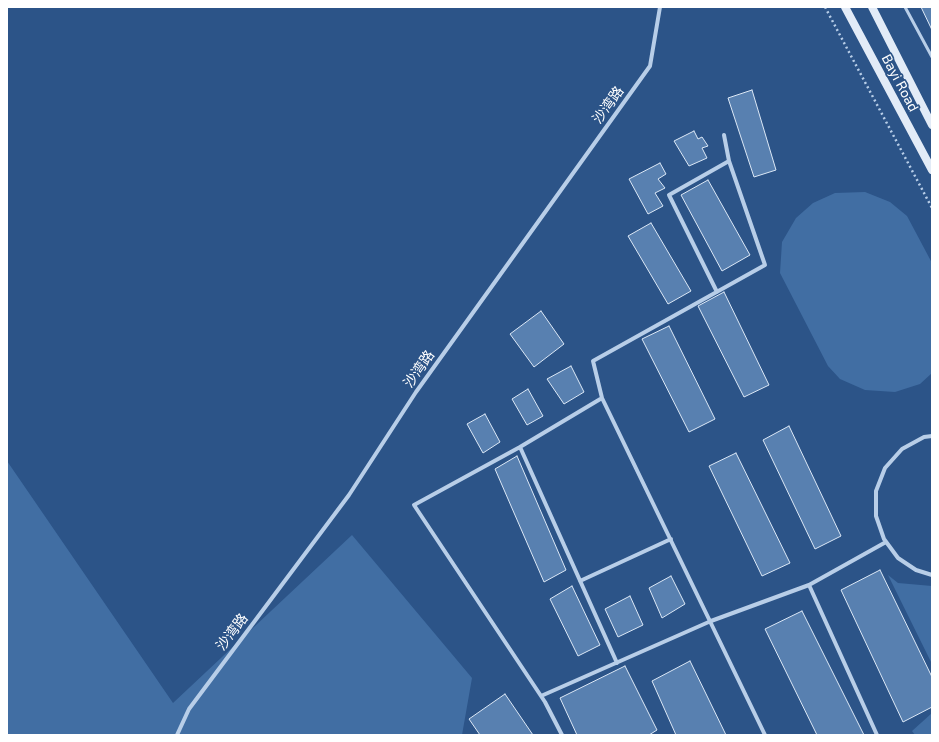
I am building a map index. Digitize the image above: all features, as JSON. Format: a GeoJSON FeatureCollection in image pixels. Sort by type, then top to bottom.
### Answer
{"type":"FeatureCollection","features":[{"type":"Feature","properties":{"kind":"main road","name":"Bayi Road"},"geometry":{"type":"LineString","coordinates":[[845,7],[932,170]]}},
{"type":"Feature","properties":{"kind":"main road","name":"Bayi Road"},"geometry":{"type":"LineString","coordinates":[[872,7],[932,125]]}},
{"type":"Feature","properties":{"kind":"street","name":"沙湾路"},"geometry":{"type":"LineString","coordinates":[[177,735],[189,709],[349,495],[416,392],[650,66],[660,7]]}},
{"type":"Feature","properties":{"kind":"street"},"geometry":{"type":"LineString","coordinates":[[724,135],[729,161],[765,265],[593,361],[602,398],[765,735]]}},
{"type":"Feature","properties":{"kind":"street"},"geometry":{"type":"LineString","coordinates":[[716,292],[669,195],[729,161]]}},
{"type":"Feature","properties":{"kind":"street"},"geometry":{"type":"LineString","coordinates":[[562,735],[541,696],[414,505],[602,398]]}},
{"type":"Feature","properties":{"kind":"street"},"geometry":{"type":"LineString","coordinates":[[932,436],[924,437],[902,449],[885,468],[876,491],[876,516],[886,542],[898,558],[916,570],[932,575]]}},
{"type":"Feature","properties":{"kind":"street"},"geometry":{"type":"LineString","coordinates":[[520,446],[617,663]]}},
{"type":"Feature","properties":{"kind":"street"},"geometry":{"type":"LineString","coordinates":[[580,581],[671,539]]}},
{"type":"Feature","properties":{"kind":"street"},"geometry":{"type":"LineString","coordinates":[[541,696],[711,621],[809,585],[886,542]]}},
{"type":"Feature","properties":{"kind":"street"},"geometry":{"type":"LineString","coordinates":[[809,585],[877,735]]}},
{"type":"Feature","properties":{"kind":"lane"},"geometry":{"type":"LineString","coordinates":[[905,7],[932,57]]}},
{"type":"Feature","properties":{"kind":"path"},"geometry":{"type":"LineString","coordinates":[[825,7],[932,208]]}},
{"type":"Feature","properties":{"kind":"shaded area"},"geometry":{"type":"Polygon","coordinates":[[[865,192],[890,202],[907,216],[932,263],[932,373],[920,384],[895,392],[865,390],[840,379],[828,366],[780,273],[782,242],[796,218],[813,203],[835,193],[865,192]]]}},
{"type":"Feature","properties":{"kind":"shaded area"},"geometry":{"type":"Polygon","coordinates":[[[7,461],[173,703],[352,535],[472,678],[462,735],[7,735],[7,461]]]}},
{"type":"Feature","properties":{"kind":"shaded area"},"geometry":{"type":"Polygon","coordinates":[[[888,575],[898,583],[932,586],[932,664],[888,575]]]}},
{"type":"Feature","properties":{"kind":"shaded area"},"geometry":{"type":"Polygon","coordinates":[[[932,713],[932,735],[915,735],[912,731],[932,713]]]}},
{"type":"Feature","properties":{"kind":"building"},"geometry":{"type":"Polygon","coordinates":[[[921,7],[932,7],[932,30],[921,7]]]}},
{"type":"Feature","properties":{"kind":"building"},"geometry":{"type":"Polygon","coordinates":[[[752,90],[776,170],[754,177],[728,98],[752,90]]]}},
{"type":"Feature","properties":{"kind":"building"},"geometry":{"type":"Polygon","coordinates":[[[694,131],[698,139],[702,137],[708,146],[702,148],[707,158],[689,166],[674,141],[694,131]]]}},
{"type":"Feature","properties":{"kind":"building"},"geometry":{"type":"Polygon","coordinates":[[[660,163],[666,174],[658,179],[665,188],[655,193],[663,206],[648,214],[629,179],[660,163]]]}},
{"type":"Feature","properties":{"kind":"building"},"geometry":{"type":"Polygon","coordinates":[[[708,180],[750,255],[722,271],[681,195],[708,180]]]}},
{"type":"Feature","properties":{"kind":"building"},"geometry":{"type":"Polygon","coordinates":[[[651,223],[691,291],[668,304],[628,236],[651,223]]]}},
{"type":"Feature","properties":{"kind":"building"},"geometry":{"type":"Polygon","coordinates":[[[724,292],[769,385],[744,397],[698,306],[724,292]]]}},
{"type":"Feature","properties":{"kind":"building"},"geometry":{"type":"Polygon","coordinates":[[[541,311],[564,344],[534,367],[510,334],[541,311]]]}},
{"type":"Feature","properties":{"kind":"building"},"geometry":{"type":"Polygon","coordinates":[[[669,326],[715,419],[689,432],[642,339],[669,326]]]}},
{"type":"Feature","properties":{"kind":"building"},"geometry":{"type":"Polygon","coordinates":[[[571,366],[584,392],[564,404],[547,379],[571,366]]]}},
{"type":"Feature","properties":{"kind":"building"},"geometry":{"type":"Polygon","coordinates":[[[528,389],[543,416],[527,425],[512,399],[528,389]]]}},
{"type":"Feature","properties":{"kind":"building"},"geometry":{"type":"Polygon","coordinates":[[[485,414],[500,442],[483,453],[467,424],[485,414]]]}},
{"type":"Feature","properties":{"kind":"building"},"geometry":{"type":"Polygon","coordinates":[[[789,426],[841,536],[815,549],[763,440],[789,426]]]}},
{"type":"Feature","properties":{"kind":"building"},"geometry":{"type":"Polygon","coordinates":[[[736,453],[790,563],[762,576],[709,466],[736,453]]]}},
{"type":"Feature","properties":{"kind":"building"},"geometry":{"type":"Polygon","coordinates":[[[517,456],[566,570],[544,582],[495,469],[517,456]]]}},
{"type":"Feature","properties":{"kind":"building"},"geometry":{"type":"Polygon","coordinates":[[[880,570],[932,677],[932,707],[903,722],[841,590],[880,570]]]}},
{"type":"Feature","properties":{"kind":"building"},"geometry":{"type":"Polygon","coordinates":[[[671,576],[685,604],[662,618],[649,588],[671,576]]]}},
{"type":"Feature","properties":{"kind":"building"},"geometry":{"type":"Polygon","coordinates":[[[572,586],[600,645],[578,656],[550,599],[572,586]]]}},
{"type":"Feature","properties":{"kind":"building"},"geometry":{"type":"Polygon","coordinates":[[[630,596],[643,625],[618,637],[605,609],[630,596]]]}},
{"type":"Feature","properties":{"kind":"building"},"geometry":{"type":"Polygon","coordinates":[[[802,611],[864,735],[817,735],[765,629],[802,611]]]}},
{"type":"Feature","properties":{"kind":"building"},"geometry":{"type":"Polygon","coordinates":[[[690,661],[726,735],[676,735],[652,681],[690,661]]]}},
{"type":"Feature","properties":{"kind":"building"},"geometry":{"type":"Polygon","coordinates":[[[625,666],[657,730],[649,735],[577,735],[560,698],[625,666]]]}},
{"type":"Feature","properties":{"kind":"building"},"geometry":{"type":"Polygon","coordinates":[[[505,694],[533,735],[480,735],[469,719],[505,694]]]}}]}
